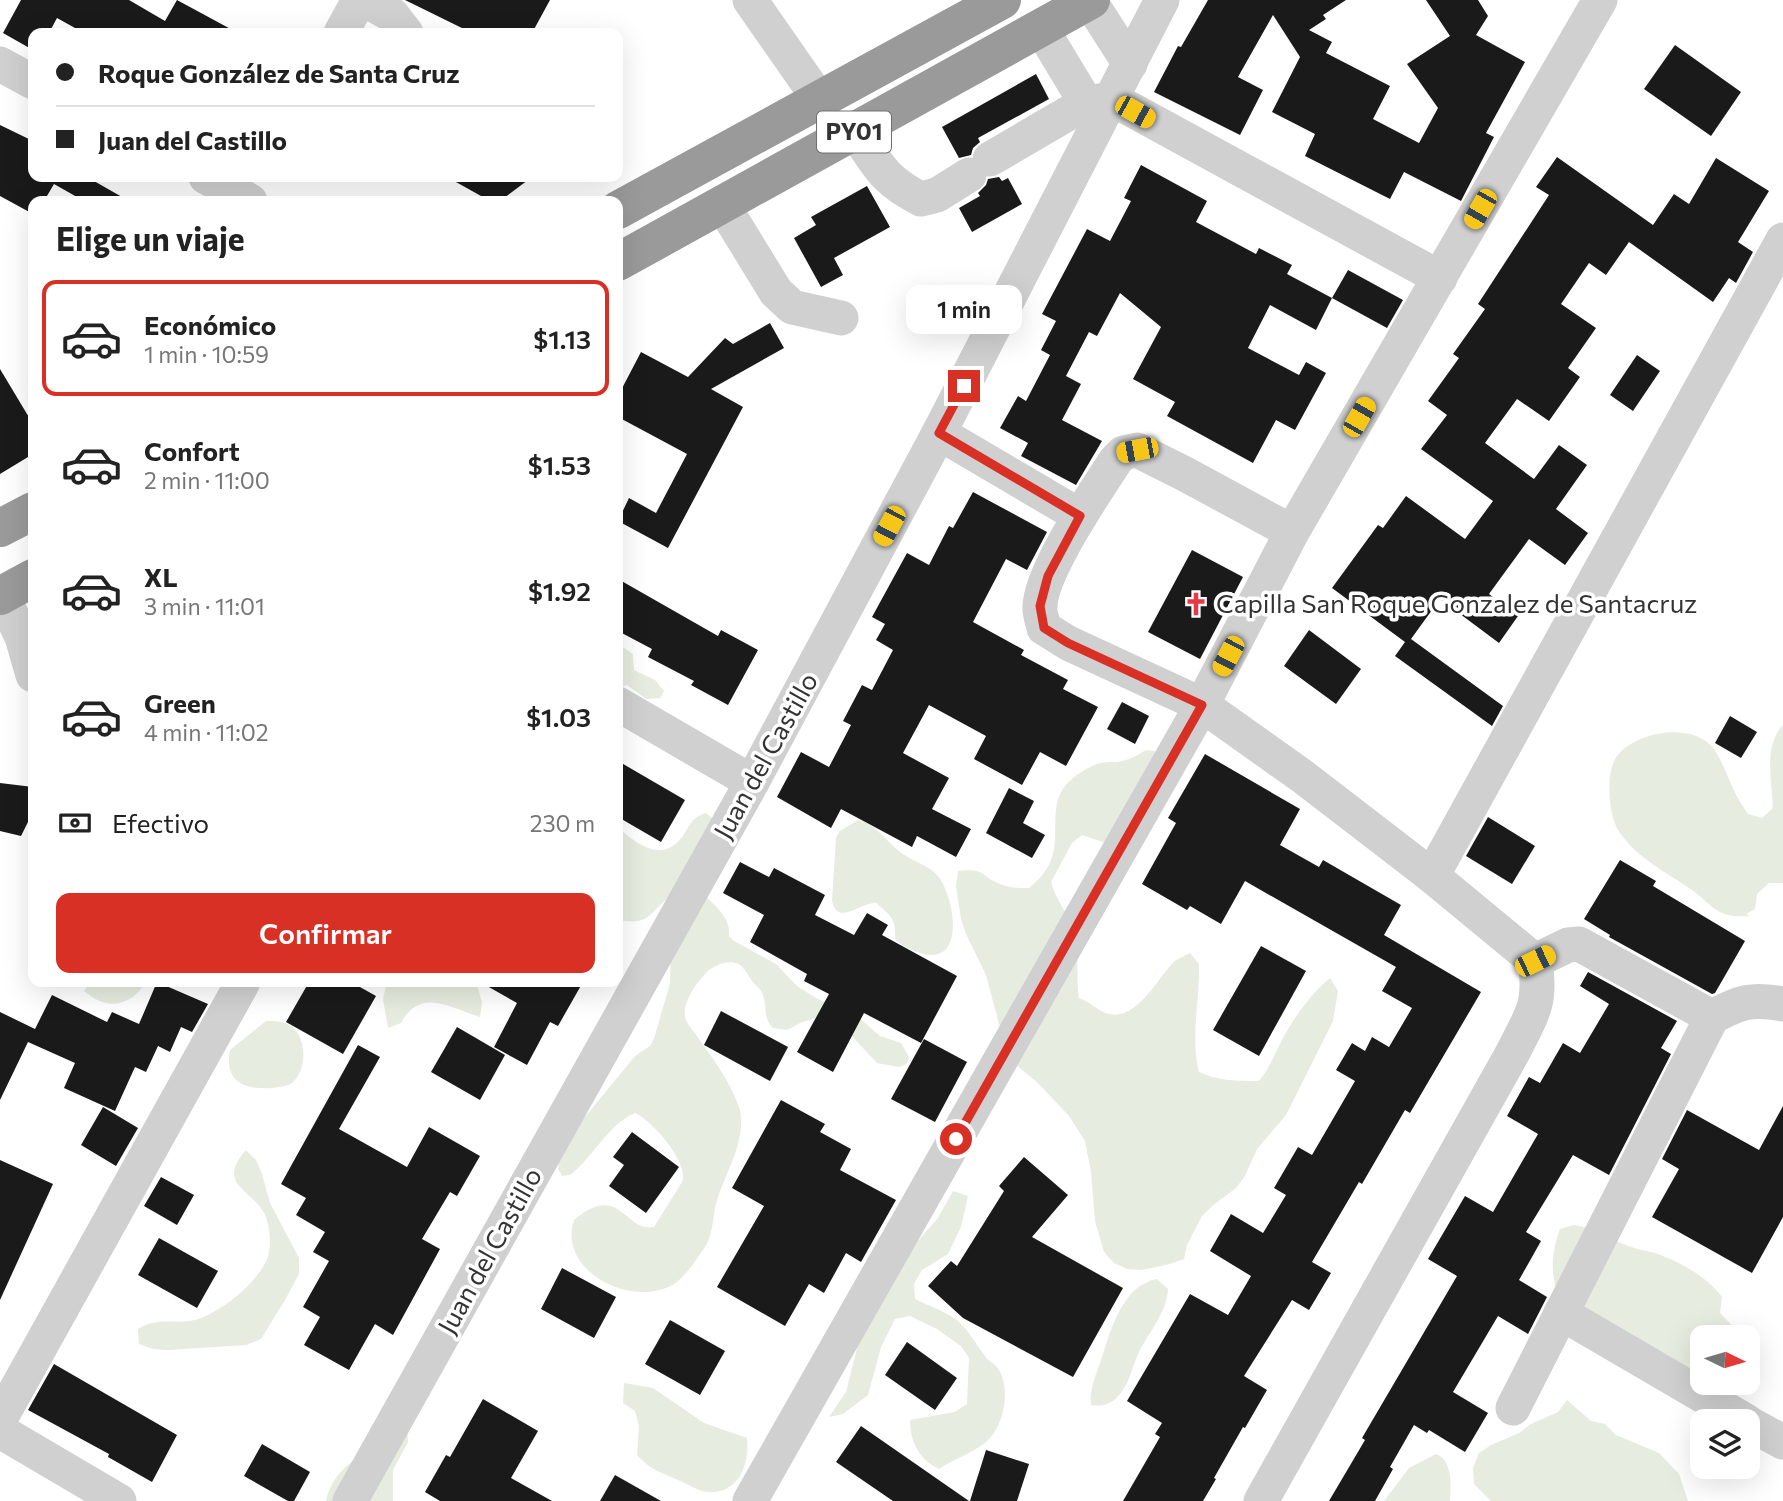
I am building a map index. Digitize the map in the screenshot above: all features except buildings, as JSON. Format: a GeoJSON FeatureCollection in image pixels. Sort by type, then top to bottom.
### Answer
{"type":"FeatureCollection","features":[{"type":"Feature","properties":{"kind":"highway","name":"PY01"},"geometry":{"type":"LineString","coordinates":[[623,207],[1002,0]]}},
{"type":"Feature","properties":{"kind":"highway","name":"PY01"},"geometry":{"type":"LineString","coordinates":[[623,261],[1090,0]]}},
{"type":"Feature","properties":{"kind":"highway"},"geometry":{"type":"LineString","coordinates":[[0,528],[28,514]]}},
{"type":"Feature","properties":{"kind":"street"},"geometry":{"type":"LineString","coordinates":[[344,28],[359,0]]}},
{"type":"Feature","properties":{"kind":"street"},"geometry":{"type":"LineString","coordinates":[[365,0],[392,15],[402,28]]}},
{"type":"Feature","properties":{"kind":"street"},"geometry":{"type":"LineString","coordinates":[[750,0],[819,99]]}},
{"type":"Feature","properties":{"kind":"street"},"geometry":{"type":"LineString","coordinates":[[1090,0],[1130,64]]}},
{"type":"Feature","properties":{"kind":"street","name":"Juan del Castillo"},"geometry":{"type":"LineString","coordinates":[[350,1501],[752,782],[939,433],[1099,101],[1130,64],[1162,0]]}},
{"type":"Feature","properties":{"kind":"street"},"geometry":{"type":"LineString","coordinates":[[750,1501],[1202,705],[1292,533],[1600,0]]}},
{"type":"Feature","properties":{"kind":"street"},"geometry":{"type":"LineString","coordinates":[[1041,28],[1099,101],[1440,278]]}},
{"type":"Feature","properties":{"kind":"street"},"geometry":{"type":"LineString","coordinates":[[0,64],[28,79]]}},
{"type":"Feature","properties":{"kind":"street"},"geometry":{"type":"LineString","coordinates":[[855,131],[885,177],[902,190],[921,199],[937,195],[979,167],[1099,101]]}},
{"type":"Feature","properties":{"kind":"street"},"geometry":{"type":"LineString","coordinates":[[215,182],[242,196]]}},
{"type":"Feature","properties":{"kind":"street"},"geometry":{"type":"LineString","coordinates":[[722,204],[776,292],[792,307],[841,318]]}},
{"type":"Feature","properties":{"kind":"street"},"geometry":{"type":"LineString","coordinates":[[1432,876],[1783,240]]}},
{"type":"Feature","properties":{"kind":"street"},"geometry":{"type":"LineString","coordinates":[[939,433],[1080,516]]}},
{"type":"Feature","properties":{"kind":"street"},"geometry":{"type":"LineString","coordinates":[[1261,1501],[1533,1013],[1539,988],[1535,961],[1432,876],[1302,776],[1202,705],[1068,643],[1044,628],[1040,606],[1048,576],[1080,516],[1123,453],[1137,450],[1292,533]]}},
{"type":"Feature","properties":{"kind":"street"},"geometry":{"type":"LineString","coordinates":[[12,589],[28,658]]}},
{"type":"Feature","properties":{"kind":"street"},"geometry":{"type":"LineString","coordinates":[[623,707],[752,782]]}},
{"type":"Feature","properties":{"kind":"street"},"geometry":{"type":"LineString","coordinates":[[1535,961],[1568,945],[1579,944],[1712,1017]]}},
{"type":"Feature","properties":{"kind":"street"},"geometry":{"type":"LineString","coordinates":[[0,1419],[240,987]]}},
{"type":"Feature","properties":{"kind":"street"},"geometry":{"type":"LineString","coordinates":[[1513,1408],[1712,1017],[1737,1003],[1764,1000],[1783,1004]]}},
{"type":"Feature","properties":{"kind":"street"},"geometry":{"type":"LineString","coordinates":[[1561,1314],[1766,1427]]}},
{"type":"Feature","properties":{"kind":"street"},"geometry":{"type":"LineString","coordinates":[[0,1432],[119,1501]]}},
{"type":"Feature","properties":{"kind":"shaded area"},"geometry":{"type":"Polygon","coordinates":[[[623,647],[633,654],[634,670],[655,680],[664,691],[660,698],[646,699],[627,685],[623,686],[623,647]]]}},
{"type":"Feature","properties":{"kind":"shaded area"},"geometry":{"type":"Polygon","coordinates":[[[1783,725],[1783,883],[1769,883],[1757,894],[1755,909],[1746,914],[1750,916],[1728,915],[1650,862],[1620,833],[1611,806],[1613,763],[1626,747],[1651,736],[1665,733],[1692,735],[1704,740],[1716,752],[1748,814],[1762,818],[1773,808],[1771,753],[1777,733],[1783,725]]]}},
{"type":"Feature","properties":{"kind":"shaded area"},"geometry":{"type":"Polygon","coordinates":[[[1146,750],[1161,752],[1112,845],[1082,835],[1072,843],[1051,882],[1073,930],[1079,998],[1103,1012],[1115,1015],[1125,1013],[1144,998],[1175,961],[1190,953],[1199,964],[1195,1045],[1199,1072],[1221,1079],[1259,1081],[1310,998],[1330,978],[1338,991],[1333,1021],[1286,1115],[1257,1149],[1245,1176],[1236,1188],[1202,1216],[1187,1245],[1184,1259],[1142,1270],[1127,1269],[1114,1263],[1104,1252],[1095,1221],[1091,1172],[1085,1141],[1069,1116],[1037,1082],[1014,1063],[1006,1050],[986,975],[961,919],[956,886],[958,871],[967,870],[978,872],[1003,885],[1029,888],[1043,875],[1050,862],[1054,849],[1056,810],[1065,786],[1091,766],[1125,760],[1146,750]]]}},
{"type":"Feature","properties":{"kind":"shaded area"},"geometry":{"type":"Polygon","coordinates":[[[706,813],[717,822],[706,897],[726,919],[729,936],[776,964],[797,986],[816,998],[857,1016],[880,1036],[901,1043],[909,1057],[907,1064],[899,1067],[877,1063],[850,1034],[816,1018],[787,1030],[773,1028],[767,1020],[761,992],[739,965],[724,963],[706,973],[690,995],[685,1014],[687,1023],[719,1068],[736,1098],[741,1116],[740,1138],[718,1197],[711,1234],[704,1248],[687,1272],[674,1284],[657,1291],[639,1292],[602,1281],[587,1270],[577,1255],[572,1239],[574,1220],[590,1209],[602,1205],[620,1211],[644,1227],[654,1227],[682,1182],[680,1165],[668,1143],[651,1124],[635,1113],[616,1125],[570,1175],[562,1176],[558,1169],[576,1128],[635,1056],[650,1046],[670,983],[672,895],[644,919],[623,920],[623,832],[650,849],[667,849],[683,836],[694,819],[706,813]]]}},
{"type":"Feature","properties":{"kind":"shaded area"},"geometry":{"type":"Polygon","coordinates":[[[858,820],[876,829],[904,855],[933,871],[943,884],[952,910],[953,925],[952,938],[947,948],[938,954],[920,953],[898,942],[895,939],[892,918],[876,903],[844,913],[835,909],[832,901],[836,838],[840,831],[858,820]]]}},
{"type":"Feature","properties":{"kind":"shaded area"},"geometry":{"type":"Polygon","coordinates":[[[87,987],[142,987],[133,997],[110,1004],[101,1002],[84,991],[87,987]]]}},
{"type":"Feature","properties":{"kind":"shaded area"},"geometry":{"type":"Polygon","coordinates":[[[386,987],[478,987],[482,1002],[480,1017],[436,1003],[417,1005],[401,1023],[388,1028],[383,999],[386,987]]]}},
{"type":"Feature","properties":{"kind":"shaded area"},"geometry":{"type":"Polygon","coordinates":[[[266,1021],[276,1021],[292,1027],[303,1046],[301,1070],[291,1083],[284,1086],[263,1088],[245,1085],[233,1077],[230,1070],[230,1050],[266,1021]]]}},
{"type":"Feature","properties":{"kind":"shaded area"},"geometry":{"type":"Polygon","coordinates":[[[246,1150],[256,1160],[270,1203],[299,1258],[299,1274],[285,1300],[261,1339],[246,1345],[168,1350],[139,1344],[138,1329],[146,1325],[195,1320],[216,1311],[240,1294],[265,1263],[269,1253],[269,1226],[263,1211],[235,1178],[234,1170],[246,1150]]]}},
{"type":"Feature","properties":{"kind":"shaded area"},"geometry":{"type":"Polygon","coordinates":[[[953,1191],[968,1196],[961,1227],[948,1254],[922,1270],[914,1284],[915,1299],[955,1318],[963,1326],[986,1358],[997,1367],[1005,1393],[999,1423],[990,1438],[939,1469],[917,1449],[910,1420],[955,1412],[967,1404],[969,1358],[961,1346],[937,1329],[910,1316],[895,1319],[881,1347],[868,1395],[843,1414],[829,1417],[846,1392],[861,1332],[909,1251],[938,1218],[953,1191]]]}},
{"type":"Feature","properties":{"kind":"shaded area"},"geometry":{"type":"Polygon","coordinates":[[[1574,1225],[1589,1229],[1631,1247],[1658,1254],[1693,1271],[1722,1297],[1720,1313],[1731,1325],[1690,1325],[1690,1372],[1557,1291],[1553,1260],[1560,1229],[1574,1225]]]}},
{"type":"Feature","properties":{"kind":"shaded area"},"geometry":{"type":"Polygon","coordinates":[[[1157,1279],[1168,1289],[1167,1298],[1161,1315],[1138,1354],[1126,1385],[1110,1402],[1091,1405],[1094,1381],[1120,1310],[1135,1290],[1157,1279]]]}},
{"type":"Feature","properties":{"kind":"shaded area"},"geometry":{"type":"Polygon","coordinates":[[[624,1383],[653,1388],[704,1423],[747,1438],[747,1457],[735,1482],[719,1491],[705,1492],[646,1464],[637,1455],[639,1426],[635,1411],[623,1403],[624,1383]]]}},
{"type":"Feature","properties":{"kind":"shaded area"},"geometry":{"type":"Polygon","coordinates":[[[1567,1400],[1591,1421],[1605,1424],[1616,1435],[1659,1453],[1679,1474],[1688,1501],[1491,1501],[1474,1484],[1473,1468],[1479,1453],[1558,1412],[1567,1400]]]}},
{"type":"Feature","properties":{"kind":"shaded area"},"geometry":{"type":"Polygon","coordinates":[[[407,1427],[408,1442],[393,1470],[393,1501],[326,1501],[330,1488],[347,1466],[370,1448],[407,1427]]]}},
{"type":"Feature","properties":{"kind":"shaded area"},"geometry":{"type":"Polygon","coordinates":[[[1436,1454],[1442,1457],[1448,1468],[1450,1501],[1384,1501],[1409,1468],[1436,1454]]]}},
{"type":"Feature","properties":{"kind":"place","name":"Capilla San Roque Gonzalez de Santacruz"},"geometry":{"type":"Point","coordinates":[1196,604]}},
{"type":"Feature","properties":{"kind":"route"},"geometry":{"type":"LineString","coordinates":[[956,1139],[1202,705],[1068,643],[1044,628],[1040,606],[1048,576],[1080,516],[939,433],[964,386]]}}]}
